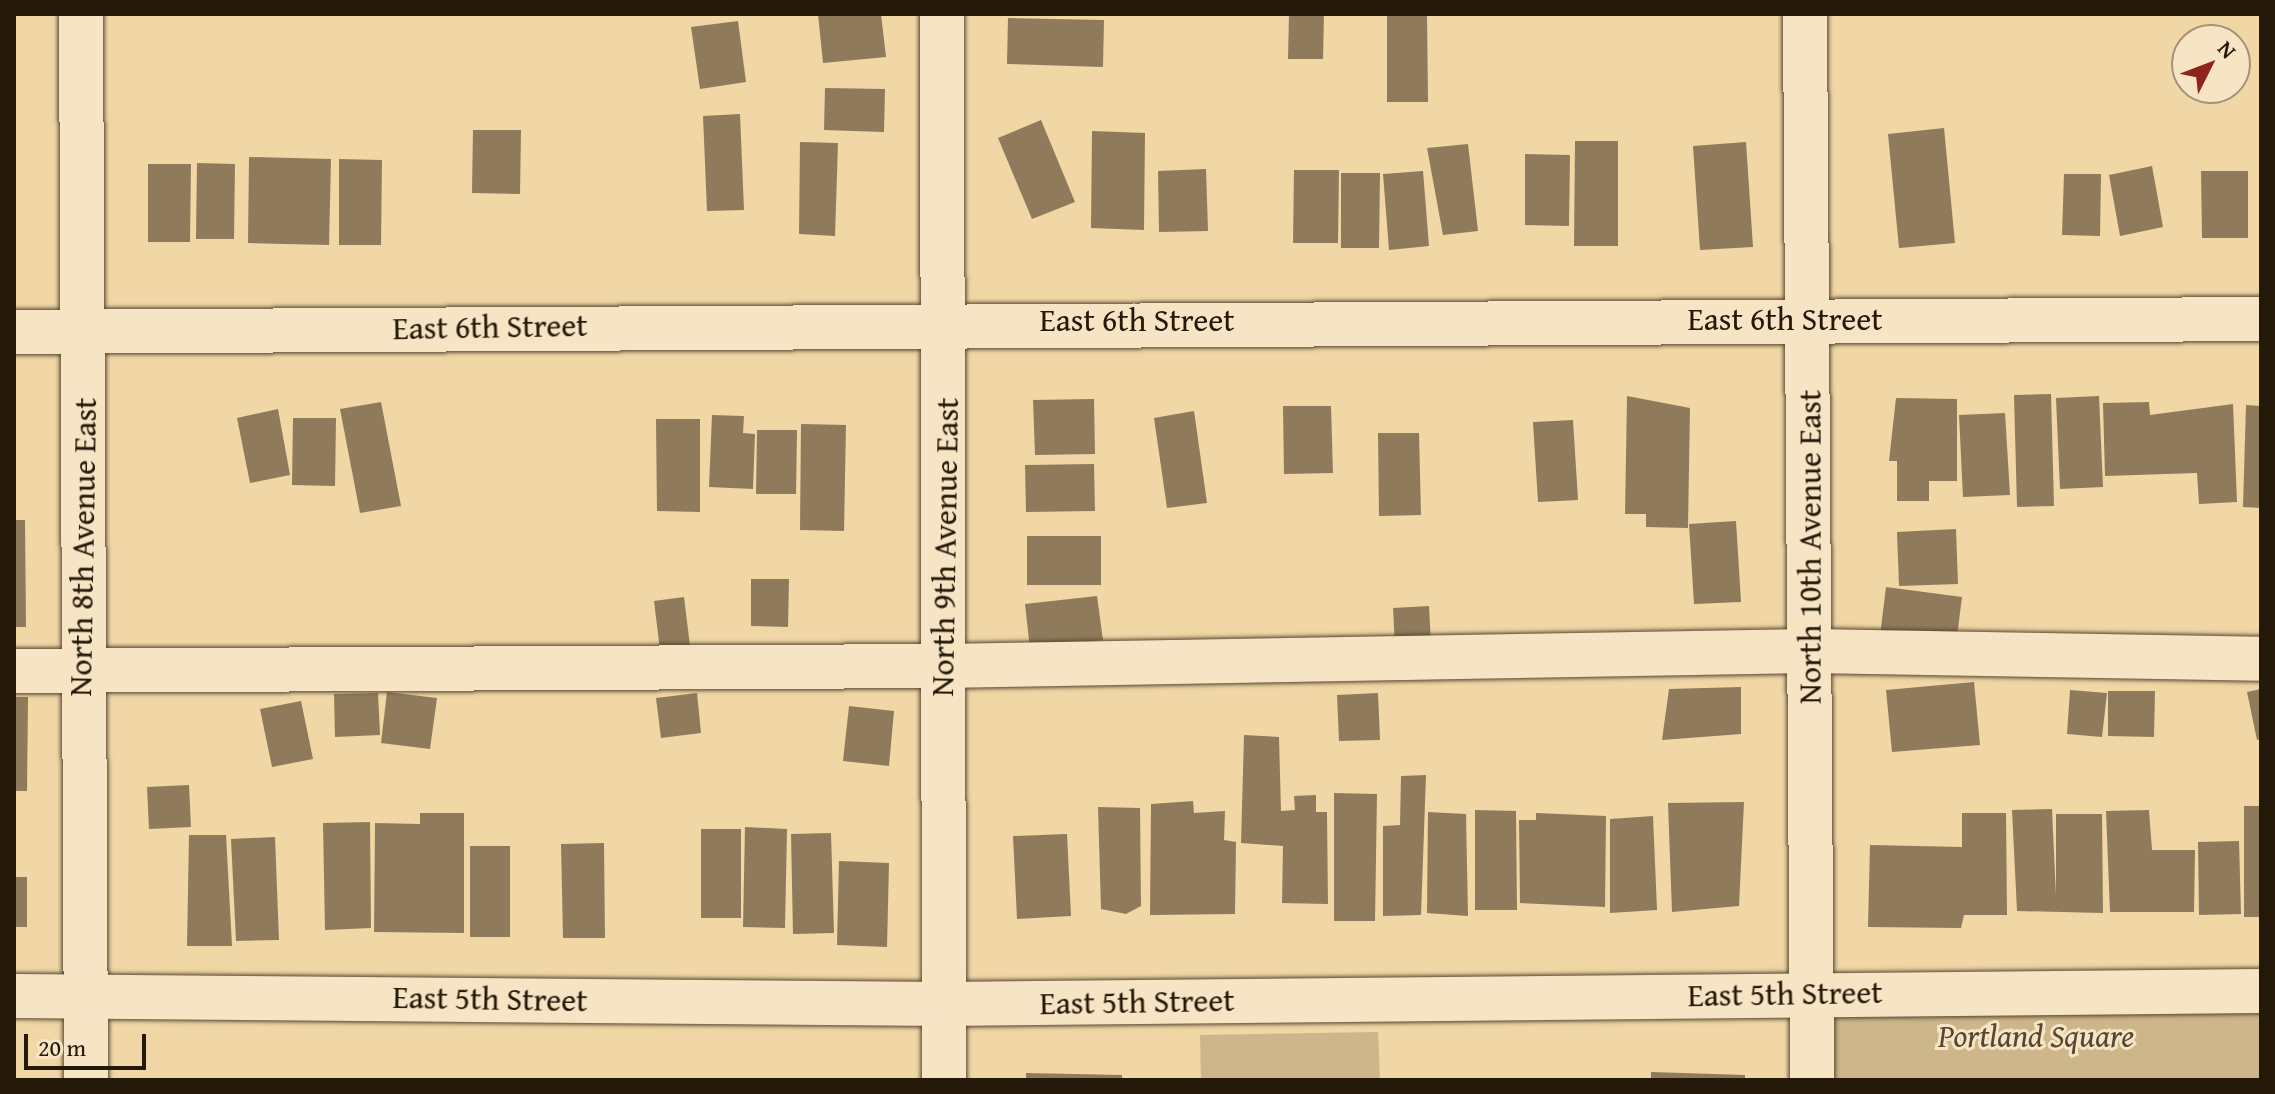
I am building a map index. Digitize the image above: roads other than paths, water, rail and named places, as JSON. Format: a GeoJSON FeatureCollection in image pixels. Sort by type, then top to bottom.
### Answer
{"type":"FeatureCollection","features":[{"type":"Feature","properties":{"kind":"street","name":"North 8th Avenue East"},"geometry":{"type":"LineString","coordinates":[[81,14],[87,333],[79,671],[86,1080]]}},
{"type":"Feature","properties":{"kind":"street","name":"North 9th Avenue East"},"geometry":{"type":"LineString","coordinates":[[942,14],[948,321],[943,666],[944,1080]]}},
{"type":"Feature","properties":{"kind":"street","name":"North 10th Avenue East"},"geometry":{"type":"LineString","coordinates":[[1805,14],[1814,993],[1812,1080]]}},
{"type":"Feature","properties":{"kind":"street","name":"East 6th Street"},"geometry":{"type":"LineString","coordinates":[[14,332],[948,321],[2261,319]]}},
{"type":"Feature","properties":{"kind":"street"},"geometry":{"type":"LineString","coordinates":[[14,671],[943,666],[1810,651],[2261,659]]}},
{"type":"Feature","properties":{"kind":"street","name":"East 5th Street"},"geometry":{"type":"LineString","coordinates":[[14,996],[945,1004],[1814,993],[2261,991]]}},
{"type":"Feature","properties":{"kind":"park label","name":"Portland Square"},"geometry":{"type":"Point","coordinates":[2036,1036]}}]}
